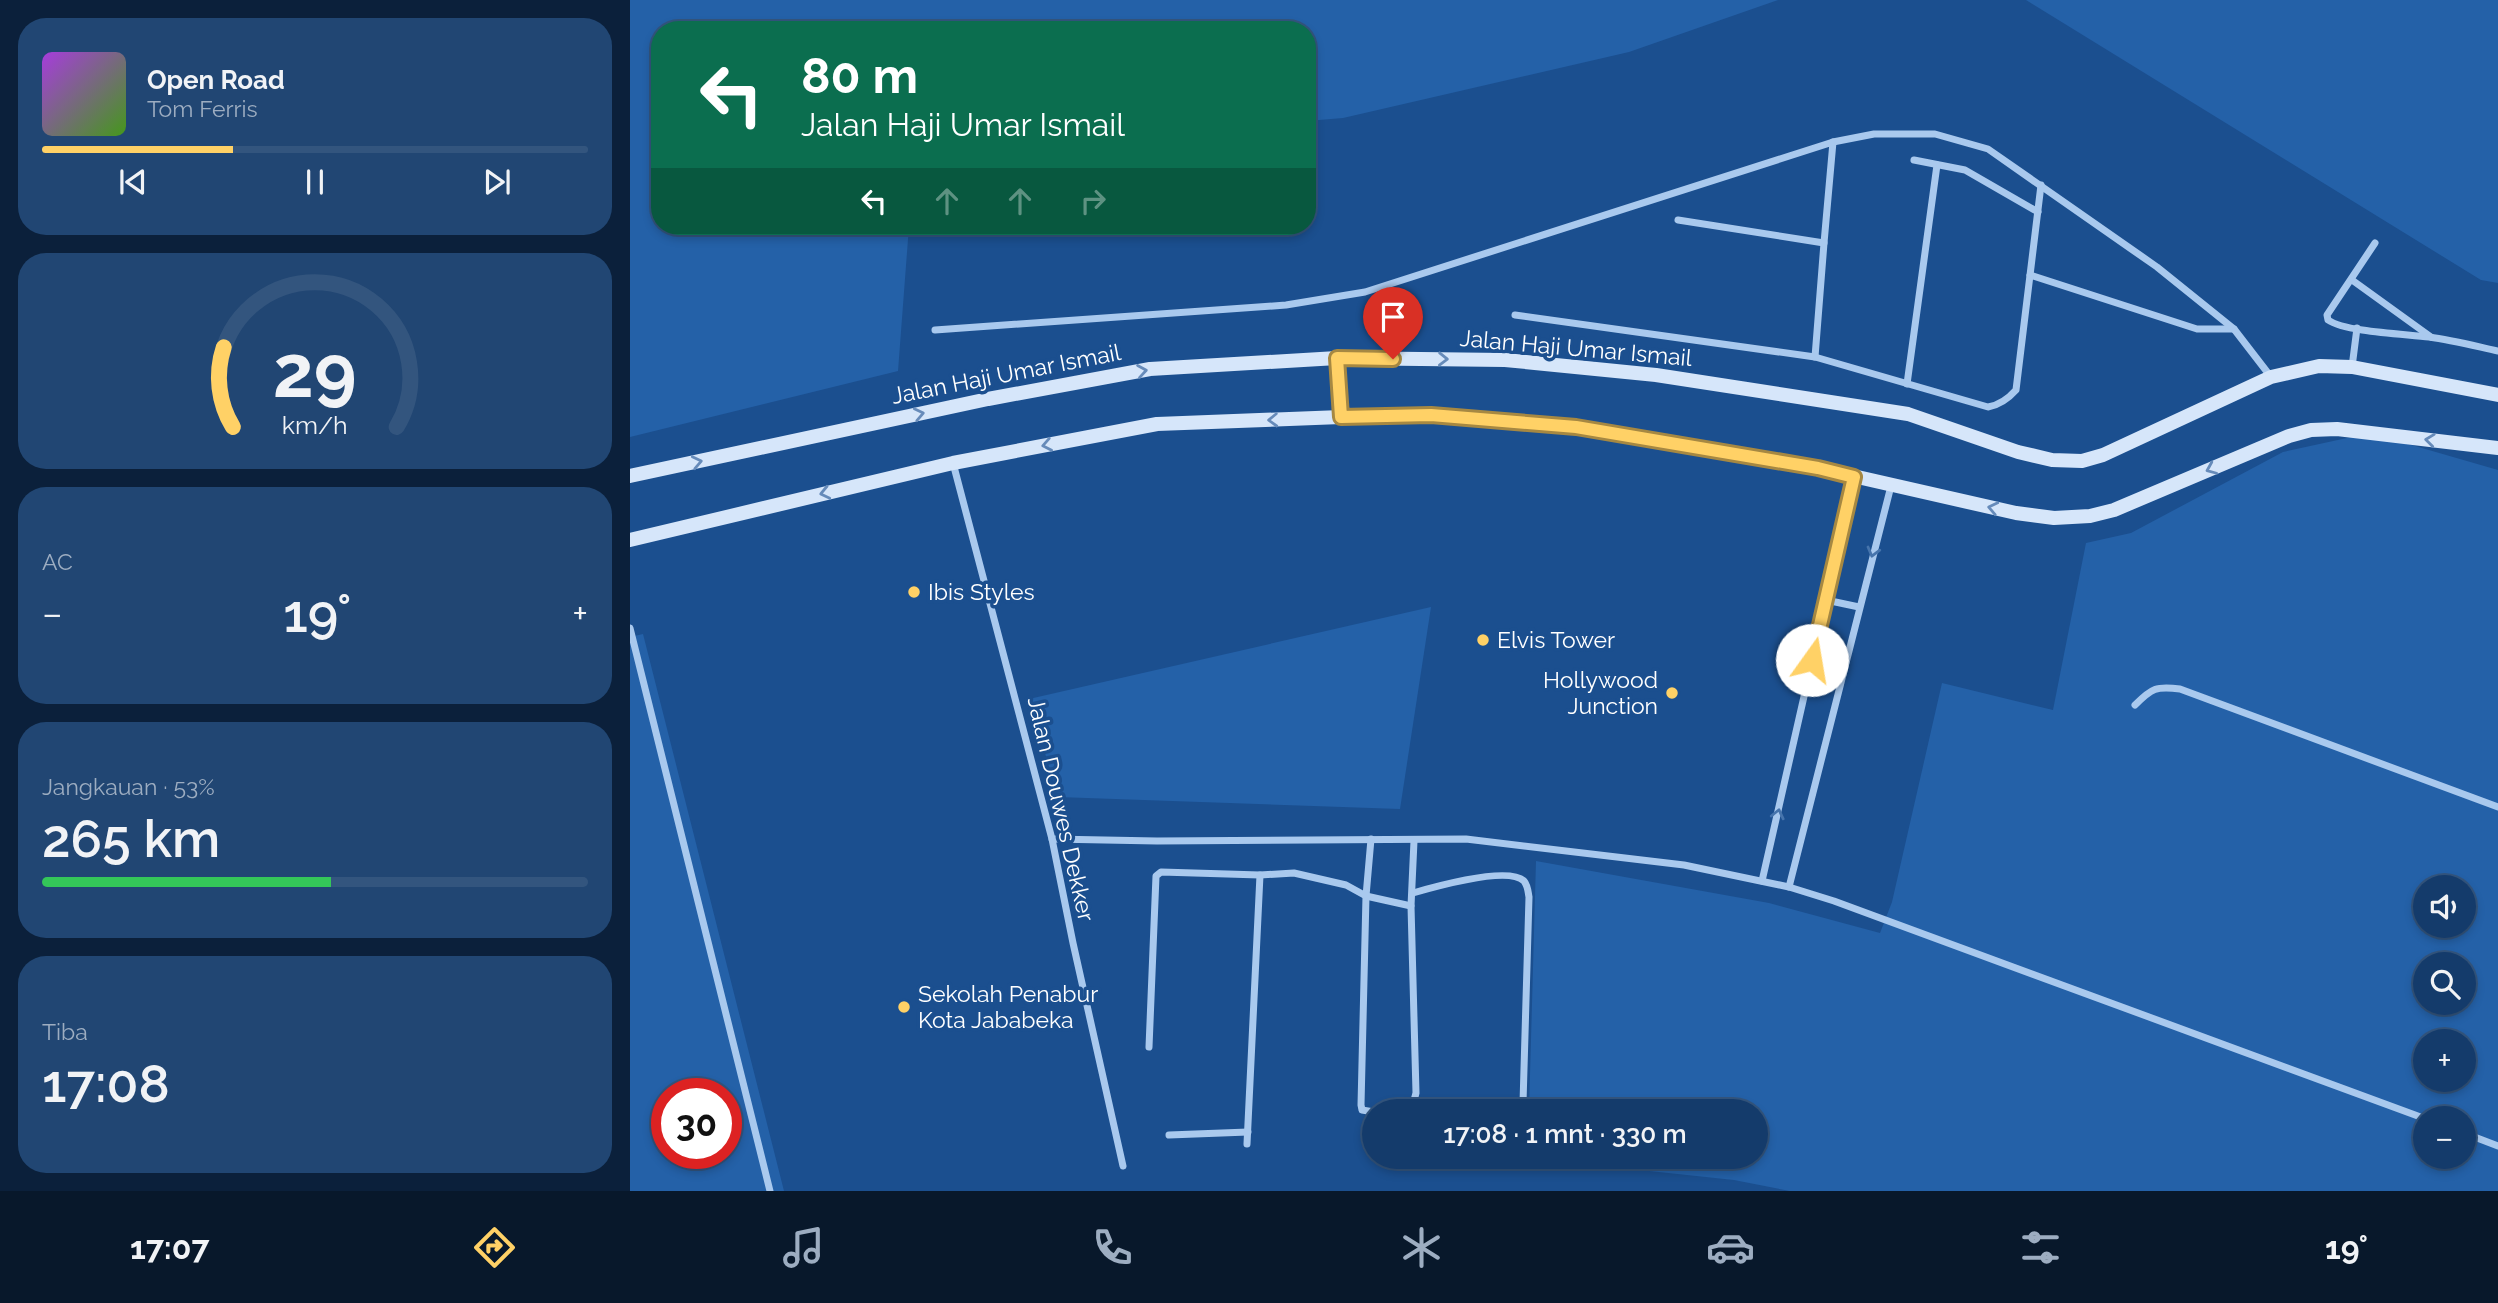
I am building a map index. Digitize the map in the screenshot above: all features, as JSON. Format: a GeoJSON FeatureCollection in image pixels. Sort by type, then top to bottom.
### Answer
{"type":"FeatureCollection","features":[{"type":"Feature","properties":{"kind":"main road","name":"Jalan Haji Umar Ismail"},"geometry":{"type":"LineString","coordinates":[[630,476],[988,399],[1150,369],[1337,358],[1505,360],[1656,374],[1908,414],[2018,452],[2052,460],[2082,461],[2103,455],[2271,377],[2319,366],[2352,366],[2498,395]]}},
{"type":"Feature","properties":{"kind":"main road"},"geometry":{"type":"LineString","coordinates":[[1337,358],[1341,417]]}},
{"type":"Feature","properties":{"kind":"main road"},"geometry":{"type":"LineString","coordinates":[[630,540],[953,463],[1157,424],[1431,415],[1576,427],[1805,466],[2016,513],[2066,517],[2114,510],[2263,446],[2311,430],[2337,429],[2498,448]]}},
{"type":"Feature","properties":{"kind":"street"},"geometry":{"type":"LineString","coordinates":[[935,330],[1286,305],[1364,292],[1833,142],[1874,134],[1935,134],[1988,149],[2157,267],[2234,329],[2271,377]]}},
{"type":"Feature","properties":{"kind":"street"},"geometry":{"type":"LineString","coordinates":[[1815,357],[1833,142]]}},
{"type":"Feature","properties":{"kind":"street"},"geometry":{"type":"LineString","coordinates":[[1914,160],[1965,170],[2038,212]]}},
{"type":"Feature","properties":{"kind":"street"},"geometry":{"type":"LineString","coordinates":[[1907,384],[1937,165]]}},
{"type":"Feature","properties":{"kind":"street"},"geometry":{"type":"LineString","coordinates":[[1515,315],[1815,357],[1988,407],[2010,397],[2017,390],[2041,185]]}},
{"type":"Feature","properties":{"kind":"street"},"geometry":{"type":"LineString","coordinates":[[1678,220],[1824,243]]}},
{"type":"Feature","properties":{"kind":"street"},"geometry":{"type":"LineString","coordinates":[[2375,243],[2327,315],[2328,320],[2357,328],[2432,338],[2498,351]]}},
{"type":"Feature","properties":{"kind":"street"},"geometry":{"type":"LineString","coordinates":[[2030,275],[2197,329],[2234,329]]}},
{"type":"Feature","properties":{"kind":"street"},"geometry":{"type":"LineString","coordinates":[[2351,280],[2432,338]]}},
{"type":"Feature","properties":{"kind":"street"},"geometry":{"type":"LineString","coordinates":[[2352,366],[2357,328]]}},
{"type":"Feature","properties":{"kind":"street","name":"Jalan Douwes Dekker"},"geometry":{"type":"LineString","coordinates":[[953,463],[1052,839],[1124,1166]]}},
{"type":"Feature","properties":{"kind":"street"},"geometry":{"type":"LineString","coordinates":[[1762,881],[1854,477]]}},
{"type":"Feature","properties":{"kind":"street"},"geometry":{"type":"LineString","coordinates":[[1789,887],[1891,486]]}},
{"type":"Feature","properties":{"kind":"street"},"geometry":{"type":"LineString","coordinates":[[1826,600],[1859,607]]}},
{"type":"Feature","properties":{"kind":"street"},"geometry":{"type":"LineString","coordinates":[[630,628],[770,1191]]}},
{"type":"Feature","properties":{"kind":"street"},"geometry":{"type":"LineString","coordinates":[[2135,705],[2152,690],[2162,687],[2180,689],[2498,807]]}},
{"type":"Feature","properties":{"kind":"street"},"geometry":{"type":"LineString","coordinates":[[1052,839],[1466,839],[1684,865],[1789,887],[2032,972],[2413,1114]]}},
{"type":"Feature","properties":{"kind":"street"},"geometry":{"type":"LineString","coordinates":[[1362,1110],[1366,896],[1371,839]]}},
{"type":"Feature","properties":{"kind":"street"},"geometry":{"type":"LineString","coordinates":[[1414,841],[1412,906],[1414,1099]]}},
{"type":"Feature","properties":{"kind":"street"},"geometry":{"type":"LineString","coordinates":[[1149,1047],[1156,876],[1161,872],[1259,875],[1294,873],[1323,878],[1346,885],[1366,896],[1412,906]]}},
{"type":"Feature","properties":{"kind":"street"},"geometry":{"type":"LineString","coordinates":[[1247,1144],[1259,875]]}},
{"type":"Feature","properties":{"kind":"street"},"geometry":{"type":"LineString","coordinates":[[1413,893],[1471,879],[1512,876],[1522,880],[1527,887],[1530,897],[1523,1099]]}},
{"type":"Feature","properties":{"kind":"street"},"geometry":{"type":"LineString","coordinates":[[1169,1135],[1248,1132]]}},
{"type":"Feature","properties":{"kind":"street"},"geometry":{"type":"LineString","coordinates":[[2476,1138],[2498,1146]]}},
{"type":"Feature","properties":{"kind":"shaded area"},"geometry":{"type":"Polygon","coordinates":[[[630,0],[1778,0],[1629,52],[1343,118],[1316,120],[1316,21],[651,21],[651,235],[908,235],[898,371],[630,437],[630,0]]]}},
{"type":"Feature","properties":{"kind":"shaded area"},"geometry":{"type":"Polygon","coordinates":[[[2026,0],[2498,0],[2498,283],[2481,280],[2026,0]]]}},
{"type":"Feature","properties":{"kind":"shaded area"},"geometry":{"type":"Polygon","coordinates":[[[2370,433],[2498,470],[2498,1191],[1790,1191],[1734,1180],[1630,1169],[1768,1169],[1768,1099],[1529,1099],[1536,861],[1769,903],[1880,933],[1892,902],[1942,683],[2053,710],[2086,543],[2131,533],[2283,452],[2370,433]]]}},
{"type":"Feature","properties":{"kind":"shaded area"},"geometry":{"type":"Polygon","coordinates":[[[1431,607],[1400,809],[1058,797],[1029,699],[1431,607]]]}},
{"type":"Feature","properties":{"kind":"shaded area"},"geometry":{"type":"Polygon","coordinates":[[[643,634],[784,1191],[630,1191],[630,637],[643,634]]]}},
{"type":"Feature","properties":{"kind":"place","name":"Ibis Styles"},"geometry":{"type":"Point","coordinates":[914,592]}},
{"type":"Feature","properties":{"kind":"place","name":"Elvis Tower"},"geometry":{"type":"Point","coordinates":[1483,640]}},
{"type":"Feature","properties":{"kind":"place","name":"Hollywood Junction"},"geometry":{"type":"Point","coordinates":[1672,693]}},
{"type":"Feature","properties":{"kind":"place","name":"Sekolah Penabur Kota Jababeka"},"geometry":{"type":"Point","coordinates":[904,1007]}},
{"type":"Feature","properties":{"kind":"route"},"geometry":{"type":"LineString","coordinates":[[1393,359],[1337,358],[1341,417],[1431,415],[1576,427],[1818,468],[1854,477],[1812,660]]}}]}
